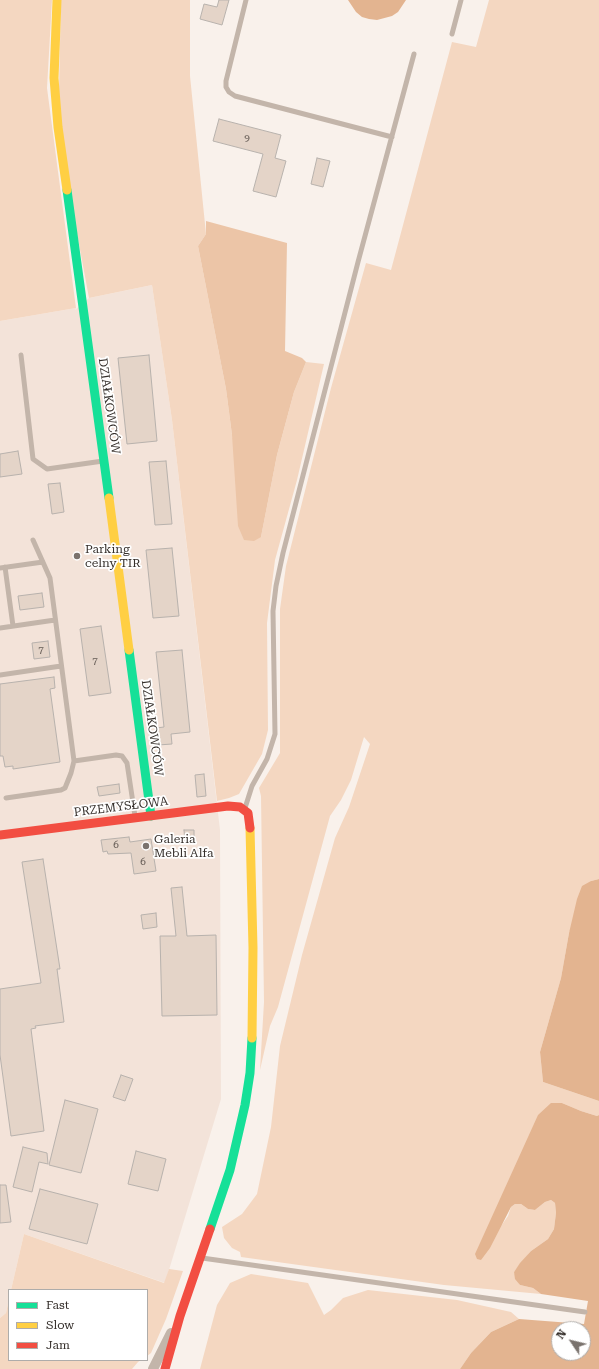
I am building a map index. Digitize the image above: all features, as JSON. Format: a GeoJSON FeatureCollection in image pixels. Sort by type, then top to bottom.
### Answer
{"type":"FeatureCollection","features":[{"type":"Feature","properties":{"kind":"street","name":"DZIAŁKOWCÓW"},"geometry":{"type":"LineString","coordinates":[[57,0],[54,78],[56,114],[151,816]]}},
{"type":"Feature","properties":{"kind":"street","name":"PRZEMYSŁOWA"},"geometry":{"type":"LineString","coordinates":[[0,835],[228,806],[240,807],[244,809]]}},
{"type":"Feature","properties":{"kind":"street"},"geometry":{"type":"LineString","coordinates":[[165,1369],[180,1316],[230,1170],[245,1105],[250,1073],[253,1016],[253,942],[250,820],[244,809]]}},
{"type":"Feature","properties":{"kind":"street"},"geometry":{"type":"LineString","coordinates":[[153,1369],[180,1316]]}},
{"type":"Feature","properties":{"kind":"lane"},"geometry":{"type":"LineString","coordinates":[[246,0],[226,81],[226,87],[229,92],[235,96],[392,138]]}},
{"type":"Feature","properties":{"kind":"lane"},"geometry":{"type":"LineString","coordinates":[[452,34],[461,0]]}},
{"type":"Feature","properties":{"kind":"lane"},"geometry":{"type":"LineString","coordinates":[[244,809],[252,786],[267,759],[275,734],[273,617],[276,586],[283,553],[358,262],[414,54]]}},
{"type":"Feature","properties":{"kind":"lane"},"geometry":{"type":"LineString","coordinates":[[21,355],[33,459],[47,469],[104,461]]}},
{"type":"Feature","properties":{"kind":"lane"},"geometry":{"type":"LineString","coordinates":[[6,798],[61,790],[65,788],[74,761],[50,578],[34,540]]}},
{"type":"Feature","properties":{"kind":"lane"},"geometry":{"type":"LineString","coordinates":[[13,626],[2,567],[43,562]]}},
{"type":"Feature","properties":{"kind":"lane"},"geometry":{"type":"LineString","coordinates":[[0,628],[56,620]]}},
{"type":"Feature","properties":{"kind":"lane"},"geometry":{"type":"LineString","coordinates":[[0,674],[61,666]]}},
{"type":"Feature","properties":{"kind":"lane"},"geometry":{"type":"LineString","coordinates":[[74,761],[116,754],[122,756],[127,763],[135,817]]}},
{"type":"Feature","properties":{"kind":"lane"},"geometry":{"type":"LineString","coordinates":[[201,1258],[585,1312]]}},
{"type":"Feature","properties":{"kind":"shaded area"},"geometry":{"type":"Polygon","coordinates":[[[0,0],[52,0],[47,88],[76,308],[0,321],[0,0]]]}},
{"type":"Feature","properties":{"kind":"shaded area"},"geometry":{"type":"Polygon","coordinates":[[[61,0],[190,0],[190,76],[206,234],[198,246],[226,389],[232,435],[261,537],[277,455],[294,392],[306,362],[324,364],[297,480],[275,560],[267,623],[268,730],[262,754],[239,794],[217,801],[172,420],[152,285],[89,298],[58,131],[61,0]]]}},
{"type":"Feature","properties":{"kind":"shaded area"},"geometry":{"type":"Polygon","coordinates":[[[348,0],[406,0],[398,12],[392,16],[377,20],[362,17],[356,12],[348,0]]]}},
{"type":"Feature","properties":{"kind":"shaded area"},"geometry":{"type":"Polygon","coordinates":[[[489,0],[599,0],[599,879],[591,881],[569,933],[561,978],[540,1052],[543,1082],[599,1101],[599,1115],[597,1116],[581,1111],[562,1103],[501,1226],[508,1216],[511,1207],[515,1204],[521,1204],[528,1209],[535,1210],[545,1202],[551,1200],[555,1203],[556,1213],[554,1229],[548,1239],[531,1251],[514,1272],[520,1285],[533,1288],[541,1294],[444,1285],[241,1257],[240,1252],[232,1248],[224,1238],[222,1227],[242,1214],[257,1194],[271,1127],[280,1046],[302,955],[335,838],[349,807],[370,744],[364,737],[351,780],[341,800],[330,816],[278,1007],[270,1026],[260,1070],[264,1002],[261,796],[259,788],[280,753],[280,609],[286,566],[331,388],[366,263],[391,270],[452,42],[476,47],[489,0]]]}},
{"type":"Feature","properties":{"kind":"shaded area"},"geometry":{"type":"Polygon","coordinates":[[[206,221],[287,243],[285,351],[302,358],[306,362],[294,392],[277,455],[261,537],[254,541],[244,540],[238,526],[232,435],[226,389],[198,246],[206,234],[206,221]]]}},
{"type":"Feature","properties":{"kind":"shaded area"},"geometry":{"type":"Polygon","coordinates":[[[152,285],[172,420],[220,830],[221,1099],[165,1283],[24,1234],[11,1289],[8,1289],[8,1304],[6,1313],[0,1318],[0,321],[76,308],[75,310],[89,298],[152,285]]]}},
{"type":"Feature","properties":{"kind":"shaded area"},"geometry":{"type":"Polygon","coordinates":[[[599,879],[599,1101],[543,1082],[540,1052],[561,978],[577,899],[582,886],[599,879]]]}},
{"type":"Feature","properties":{"kind":"shaded area"},"geometry":{"type":"Polygon","coordinates":[[[551,1103],[562,1103],[581,1111],[597,1116],[599,1115],[599,1369],[460,1369],[471,1353],[491,1332],[519,1319],[551,1321],[551,1361],[591,1361],[591,1321],[585,1321],[588,1301],[541,1294],[533,1288],[520,1285],[515,1279],[514,1272],[520,1263],[531,1251],[548,1239],[554,1229],[556,1213],[555,1203],[551,1200],[545,1202],[535,1210],[528,1209],[521,1204],[515,1204],[511,1207],[490,1248],[481,1260],[477,1259],[475,1254],[538,1115],[551,1103]]]}},
{"type":"Feature","properties":{"kind":"shaded area"},"geometry":{"type":"Polygon","coordinates":[[[24,1234],[164,1283],[169,1269],[183,1271],[166,1319],[151,1353],[148,1355],[148,1289],[11,1289],[24,1234]]]}},
{"type":"Feature","properties":{"kind":"shaded area"},"geometry":{"type":"Polygon","coordinates":[[[251,1274],[308,1283],[324,1315],[343,1298],[368,1290],[457,1300],[511,1312],[519,1319],[491,1332],[471,1353],[460,1369],[200,1369],[217,1305],[230,1283],[251,1274]]]}},
{"type":"Feature","properties":{"kind":"shaded area"},"geometry":{"type":"Polygon","coordinates":[[[8,1304],[8,1361],[140,1361],[132,1369],[0,1369],[0,1318],[6,1313],[8,1304]]]}},
{"type":"Feature","properties":{"kind":"building"},"geometry":{"type":"Polygon","coordinates":[[[219,0],[229,0],[222,25],[200,19],[204,4],[217,7],[219,0]]]}},
{"type":"Feature","properties":{"kind":"building"},"geometry":{"type":"Polygon","coordinates":[[[219,119],[281,135],[275,158],[286,161],[276,197],[253,191],[263,154],[213,141],[219,119]]]}},
{"type":"Feature","properties":{"kind":"building"},"geometry":{"type":"Polygon","coordinates":[[[317,158],[330,161],[323,187],[311,184],[317,158]]]}},
{"type":"Feature","properties":{"kind":"building"},"geometry":{"type":"Polygon","coordinates":[[[149,355],[157,441],[127,444],[118,358],[149,355]]]}},
{"type":"Feature","properties":{"kind":"building"},"geometry":{"type":"Polygon","coordinates":[[[18,451],[22,474],[0,477],[0,454],[18,451]]]}},
{"type":"Feature","properties":{"kind":"building"},"geometry":{"type":"Polygon","coordinates":[[[166,461],[172,524],[155,525],[149,462],[166,461]]]}},
{"type":"Feature","properties":{"kind":"building"},"geometry":{"type":"Polygon","coordinates":[[[60,483],[64,512],[52,514],[48,484],[60,483]]]}},
{"type":"Feature","properties":{"kind":"building"},"geometry":{"type":"Polygon","coordinates":[[[172,548],[179,616],[153,618],[146,550],[172,548]]]}},
{"type":"Feature","properties":{"kind":"building"},"geometry":{"type":"Polygon","coordinates":[[[42,593],[44,607],[20,610],[18,596],[42,593]]]}},
{"type":"Feature","properties":{"kind":"building"},"geometry":{"type":"Polygon","coordinates":[[[101,626],[111,693],[89,696],[80,629],[101,626]]]}},
{"type":"Feature","properties":{"kind":"building"},"geometry":{"type":"Polygon","coordinates":[[[48,641],[50,657],[34,659],[32,643],[48,641]]]}},
{"type":"Feature","properties":{"kind":"building"},"geometry":{"type":"Polygon","coordinates":[[[182,650],[190,732],[171,734],[172,744],[158,745],[156,728],[164,727],[156,652],[182,650]]]}},
{"type":"Feature","properties":{"kind":"building"},"geometry":{"type":"Polygon","coordinates":[[[54,677],[55,688],[50,689],[60,762],[13,769],[13,766],[5,767],[3,756],[0,756],[0,684],[54,677]]]}},
{"type":"Feature","properties":{"kind":"building"},"geometry":{"type":"Polygon","coordinates":[[[204,774],[206,796],[197,797],[195,775],[204,774]]]}},
{"type":"Feature","properties":{"kind":"building"},"geometry":{"type":"Polygon","coordinates":[[[119,784],[120,793],[99,796],[97,787],[119,784]]]}},
{"type":"Feature","properties":{"kind":"building"},"geometry":{"type":"Polygon","coordinates":[[[184,830],[194,830],[194,843],[185,843],[184,830]]]}},
{"type":"Feature","properties":{"kind":"building"},"geometry":{"type":"Polygon","coordinates":[[[129,837],[130,842],[151,839],[156,871],[134,874],[131,853],[108,854],[107,851],[103,852],[101,840],[129,837]]]}},
{"type":"Feature","properties":{"kind":"building"},"geometry":{"type":"Polygon","coordinates":[[[43,859],[60,969],[57,969],[64,1022],[35,1026],[36,1028],[31,1029],[44,1131],[11,1136],[0,1055],[0,989],[41,983],[22,862],[43,859]]]}},
{"type":"Feature","properties":{"kind":"building"},"geometry":{"type":"Polygon","coordinates":[[[182,887],[187,936],[216,935],[217,1015],[162,1016],[160,936],[176,936],[171,888],[182,887]]]}},
{"type":"Feature","properties":{"kind":"building"},"geometry":{"type":"Polygon","coordinates":[[[156,913],[157,927],[143,929],[141,915],[156,913]]]}},
{"type":"Feature","properties":{"kind":"building"},"geometry":{"type":"Polygon","coordinates":[[[121,1075],[133,1079],[125,1101],[113,1097],[121,1075]]]}},
{"type":"Feature","properties":{"kind":"building"},"geometry":{"type":"Polygon","coordinates":[[[65,1100],[98,1109],[81,1173],[49,1165],[65,1100]]]}},
{"type":"Feature","properties":{"kind":"building"},"geometry":{"type":"Polygon","coordinates":[[[23,1147],[47,1153],[48,1164],[39,1162],[32,1192],[13,1187],[23,1147]]]}},
{"type":"Feature","properties":{"kind":"building"},"geometry":{"type":"Polygon","coordinates":[[[136,1151],[166,1159],[158,1191],[128,1184],[136,1151]]]}},
{"type":"Feature","properties":{"kind":"building"},"geometry":{"type":"Polygon","coordinates":[[[0,1185],[6,1185],[11,1222],[0,1223],[0,1185]]]}},
{"type":"Feature","properties":{"kind":"building"},"geometry":{"type":"Polygon","coordinates":[[[40,1189],[98,1204],[87,1244],[29,1229],[40,1189]]]}},
{"type":"Feature","properties":{"kind":"traffic: fast"},"geometry":{"type":"LineString","coordinates":[[67,190],[109,498]]}},
{"type":"Feature","properties":{"kind":"traffic: fast"},"geometry":{"type":"LineString","coordinates":[[129,650],[151,816]]}},
{"type":"Feature","properties":{"kind":"traffic: fast"},"geometry":{"type":"LineString","coordinates":[[210,1229],[230,1170],[245,1105],[250,1073],[252,1038]]}},
{"type":"Feature","properties":{"kind":"traffic: slow"},"geometry":{"type":"LineString","coordinates":[[57,0],[54,78],[58,127],[67,190]]}},
{"type":"Feature","properties":{"kind":"traffic: slow"},"geometry":{"type":"LineString","coordinates":[[109,498],[129,650]]}},
{"type":"Feature","properties":{"kind":"traffic: slow"},"geometry":{"type":"LineString","coordinates":[[250,828],[253,948],[252,1038]]}},
{"type":"Feature","properties":{"kind":"traffic: jam"},"geometry":{"type":"LineString","coordinates":[[0,835],[228,806],[240,807],[248,813],[250,828]]}},
{"type":"Feature","properties":{"kind":"traffic: jam"},"geometry":{"type":"LineString","coordinates":[[165,1369],[180,1316],[210,1229]]}},
{"type":"Feature","properties":{"kind":"place","name":"Parking celny TIR"},"geometry":{"type":"Point","coordinates":[77,556]}},
{"type":"Feature","properties":{"kind":"place","name":"Galeria Mebli Alfa"},"geometry":{"type":"Point","coordinates":[146,846]}}]}
